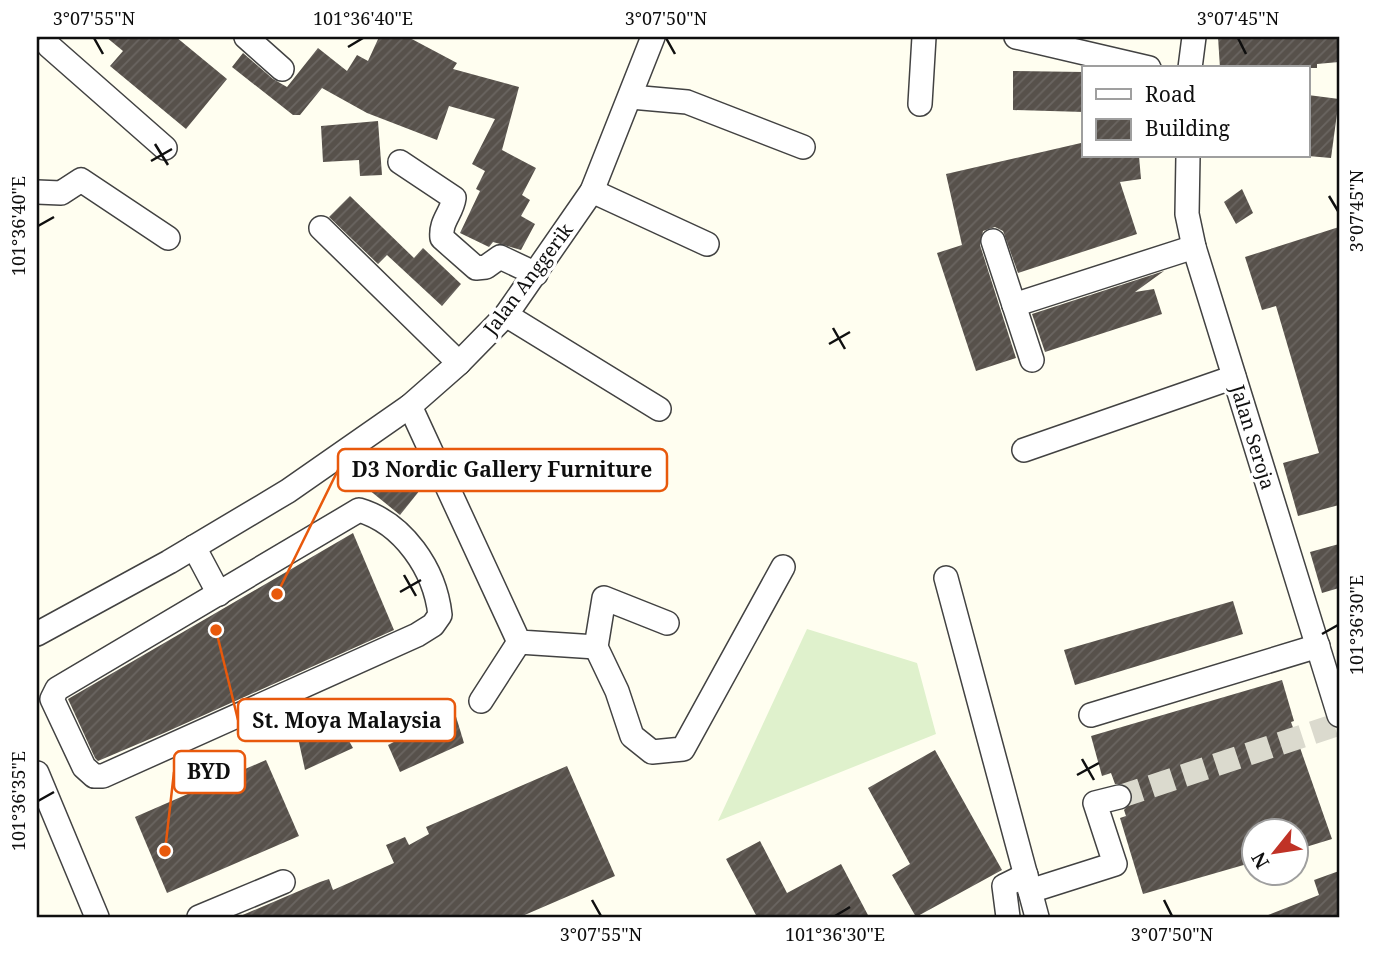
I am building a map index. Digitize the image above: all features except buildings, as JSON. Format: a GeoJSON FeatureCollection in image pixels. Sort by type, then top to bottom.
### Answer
{"type":"FeatureCollection","features":[{"type":"Feature","properties":{"kind":"street"},"geometry":{"type":"LineString","coordinates":[[246,37],[282,69]]}},
{"type":"Feature","properties":{"kind":"street","name":"Jalan Anggerik"},"geometry":{"type":"LineString","coordinates":[[37,634],[194,547],[288,491],[410,406],[459,363],[506,315],[592,191],[653,37]]}},
{"type":"Feature","properties":{"kind":"street"},"geometry":{"type":"LineString","coordinates":[[920,104],[924,37]]}},
{"type":"Feature","properties":{"kind":"street"},"geometry":{"type":"LineString","coordinates":[[1016,37],[1140,66]]}},
{"type":"Feature","properties":{"kind":"street"},"geometry":{"type":"LineString","coordinates":[[1190,66],[1194,37]]}},
{"type":"Feature","properties":{"kind":"street"},"geometry":{"type":"LineString","coordinates":[[48,46],[70,68],[165,148]]}},
{"type":"Feature","properties":{"kind":"street"},"geometry":{"type":"LineString","coordinates":[[631,97],[687,102],[803,147]]}},
{"type":"Feature","properties":{"kind":"street","name":"Jalan Seroja"},"geometry":{"type":"LineString","coordinates":[[1188,158],[1187,214],[1194,247],[1339,715]]}},
{"type":"Feature","properties":{"kind":"street"},"geometry":{"type":"LineString","coordinates":[[401,162],[454,198],[453,207],[441,228],[442,238],[476,268],[486,267],[500,257],[536,274]]}},
{"type":"Feature","properties":{"kind":"street"},"geometry":{"type":"LineString","coordinates":[[37,192],[61,193],[81,180],[168,238]]}},
{"type":"Feature","properties":{"kind":"street"},"geometry":{"type":"LineString","coordinates":[[592,191],[708,244]]}},
{"type":"Feature","properties":{"kind":"street"},"geometry":{"type":"LineString","coordinates":[[321,228],[459,363]]}},
{"type":"Feature","properties":{"kind":"street"},"geometry":{"type":"LineString","coordinates":[[993,241],[1032,360]]}},
{"type":"Feature","properties":{"kind":"street"},"geometry":{"type":"LineString","coordinates":[[1014,305],[1194,247]]}},
{"type":"Feature","properties":{"kind":"street"},"geometry":{"type":"LineString","coordinates":[[506,315],[659,408]]}},
{"type":"Feature","properties":{"kind":"street"},"geometry":{"type":"LineString","coordinates":[[1024,450],[1234,377]]}},
{"type":"Feature","properties":{"kind":"street"},"geometry":{"type":"LineString","coordinates":[[410,406],[519,642]]}},
{"type":"Feature","properties":{"kind":"street"},"geometry":{"type":"LineString","coordinates":[[359,510],[375,515],[411,544],[438,599],[440,615],[433,625],[417,635],[103,776],[94,776],[84,767],[52,699],[57,689],[219,594],[359,510]]}},
{"type":"Feature","properties":{"kind":"street"},"geometry":{"type":"LineString","coordinates":[[194,547],[219,594]]}},
{"type":"Feature","properties":{"kind":"street"},"geometry":{"type":"LineString","coordinates":[[667,623],[604,598],[596,647],[617,691],[632,736],[652,752],[683,748],[783,567]]}},
{"type":"Feature","properties":{"kind":"street"},"geometry":{"type":"LineString","coordinates":[[946,578],[1037,917]]}},
{"type":"Feature","properties":{"kind":"street"},"geometry":{"type":"LineString","coordinates":[[519,642],[596,647]]}},
{"type":"Feature","properties":{"kind":"street"},"geometry":{"type":"LineString","coordinates":[[481,701],[519,642]]}},
{"type":"Feature","properties":{"kind":"street"},"geometry":{"type":"LineString","coordinates":[[1091,715],[1318,646]]}},
{"type":"Feature","properties":{"kind":"street"},"geometry":{"type":"LineString","coordinates":[[37,773],[41,798],[102,913]]}},
{"type":"Feature","properties":{"kind":"street"},"geometry":{"type":"LineString","coordinates":[[1008,917],[1004,886],[1115,864],[1095,803],[1119,797]]}},
{"type":"Feature","properties":{"kind":"street"},"geometry":{"type":"LineString","coordinates":[[199,917],[283,882]]}},
{"type":"Feature","properties":{"kind":"green space"},"geometry":{"type":"Polygon","coordinates":[[[807,629],[917,663],[936,734],[718,821],[807,629]]]}},
{"type":"Feature","properties":{"kind":"tunnel"},"geometry":{"type":"LineString","coordinates":[[1119,797],[1339,724]]}},
{"type":"Feature","properties":{"kind":"place","name":"D3 Nordic Gallery Furniture"},"geometry":{"type":"Point","coordinates":[277,594]}},
{"type":"Feature","properties":{"kind":"place","name":"St. Moya Malaysia"},"geometry":{"type":"Point","coordinates":[216,630]}},
{"type":"Feature","properties":{"kind":"place","name":"BYD"},"geometry":{"type":"Point","coordinates":[165,851]}}]}
